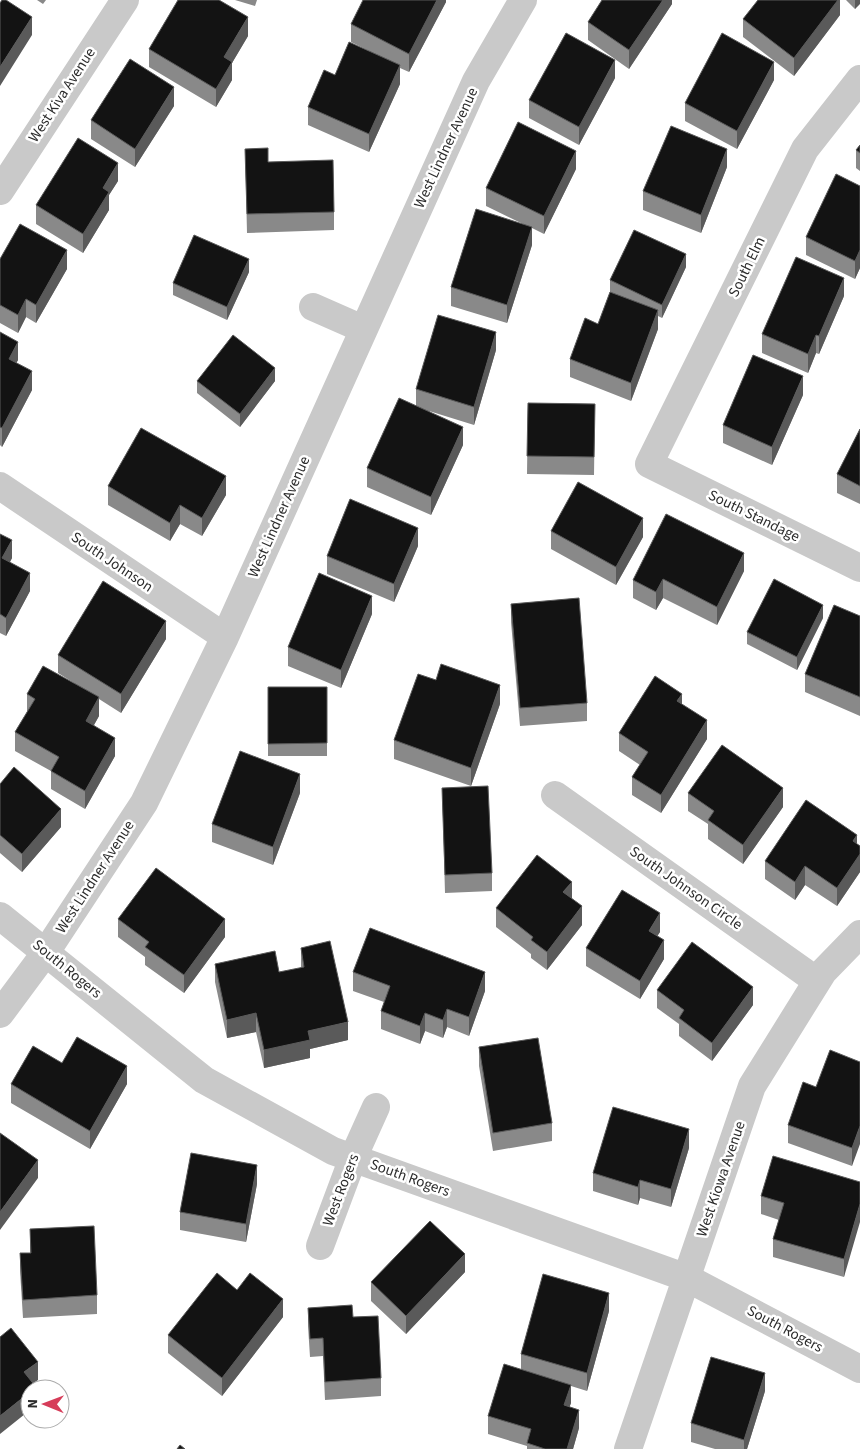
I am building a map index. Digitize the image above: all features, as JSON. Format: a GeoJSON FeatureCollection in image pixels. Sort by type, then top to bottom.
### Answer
{"type":"FeatureCollection","features":[{"type":"Feature","properties":{"kind":"street","name":"West Kiva Avenue"},"geometry":{"type":"LineString","coordinates":[[0,191],[124,0]]}},
{"type":"Feature","properties":{"kind":"street","name":"West Lindner Avenue"},"geometry":{"type":"LineString","coordinates":[[0,1014],[46,952],[144,803],[225,637],[476,82],[523,0]]}},
{"type":"Feature","properties":{"kind":"street","name":"South Elm"},"geometry":{"type":"LineString","coordinates":[[649,464],[805,150],[860,79]]}},
{"type":"Feature","properties":{"kind":"street"},"geometry":{"type":"LineString","coordinates":[[313,307],[363,329]]}},
{"type":"Feature","properties":{"kind":"street","name":"South Standage"},"geometry":{"type":"LineString","coordinates":[[649,464],[860,568]]}},
{"type":"Feature","properties":{"kind":"street","name":"South Johnson"},"geometry":{"type":"LineString","coordinates":[[0,486],[225,637]]}},
{"type":"Feature","properties":{"kind":"street","name":"South Johnson Circle"},"geometry":{"type":"LineString","coordinates":[[555,795],[818,981]]}},
{"type":"Feature","properties":{"kind":"street","name":"South Rogers"},"geometry":{"type":"LineString","coordinates":[[0,916],[204,1080],[333,1150],[687,1278],[860,1369]]}},
{"type":"Feature","properties":{"kind":"street","name":"West Kiowa Avenue"},"geometry":{"type":"LineString","coordinates":[[628,1449],[752,1086],[823,972],[860,934]]}},
{"type":"Feature","properties":{"kind":"street","name":"West Rogers"},"geometry":{"type":"LineString","coordinates":[[320,1246],[353,1158],[376,1107]]}},
{"type":"Feature","properties":{"kind":"building"},"geometry":{"type":"Polygon","coordinates":[[[2,0],[6,0],[32,17],[0,67],[0,3],[2,0]]]}},
{"type":"Feature","properties":{"kind":"building"},"geometry":{"type":"Polygon","coordinates":[[[178,0],[219,0],[248,17],[224,57],[232,62],[216,89],[149,49],[178,0]]]}},
{"type":"Feature","properties":{"kind":"building"},"geometry":{"type":"Polygon","coordinates":[[[363,0],[437,0],[409,54],[351,24],[363,0]]]}},
{"type":"Feature","properties":{"kind":"building"},"geometry":{"type":"Polygon","coordinates":[[[602,0],[663,0],[629,50],[588,22],[602,0]]]}},
{"type":"Feature","properties":{"kind":"building"},"geometry":{"type":"Polygon","coordinates":[[[758,0],[838,0],[794,58],[743,19],[758,0]]]}},
{"type":"Feature","properties":{"kind":"building"},"geometry":{"type":"Polygon","coordinates":[[[566,33],[615,60],[579,127],[529,100],[566,33]]]}},
{"type":"Feature","properties":{"kind":"building"},"geometry":{"type":"Polygon","coordinates":[[[722,33],[774,62],[737,131],[685,103],[722,33]]]}},
{"type":"Feature","properties":{"kind":"building"},"geometry":{"type":"Polygon","coordinates":[[[349,42],[400,65],[369,134],[308,107],[324,70],[335,75],[349,42]]]}},
{"type":"Feature","properties":{"kind":"building"},"geometry":{"type":"Polygon","coordinates":[[[130,59],[174,87],[135,149],[91,120],[130,59]]]}},
{"type":"Feature","properties":{"kind":"building"},"geometry":{"type":"Polygon","coordinates":[[[518,122],[576,151],[544,216],[486,188],[518,122]]]}},
{"type":"Feature","properties":{"kind":"building"},"geometry":{"type":"Polygon","coordinates":[[[671,126],[727,149],[701,215],[643,191],[671,126]]]}},
{"type":"Feature","properties":{"kind":"building"},"geometry":{"type":"Polygon","coordinates":[[[78,138],[118,163],[103,188],[109,192],[83,234],[36,205],[78,138]]]}},
{"type":"Feature","properties":{"kind":"building"},"geometry":{"type":"Polygon","coordinates":[[[860,145],[860,153],[856,150],[860,145]]]}},
{"type":"Feature","properties":{"kind":"building"},"geometry":{"type":"Polygon","coordinates":[[[268,148],[268,162],[333,160],[334,212],[247,214],[245,149],[268,148]]]}},
{"type":"Feature","properties":{"kind":"building"},"geometry":{"type":"Polygon","coordinates":[[[836,174],[860,186],[860,250],[855,261],[806,237],[836,174]]]}},
{"type":"Feature","properties":{"kind":"building"},"geometry":{"type":"Polygon","coordinates":[[[476,209],[532,227],[507,305],[451,287],[476,209]]]}},
{"type":"Feature","properties":{"kind":"building"},"geometry":{"type":"Polygon","coordinates":[[[20,224],[67,250],[36,305],[26,299],[18,315],[0,305],[0,259],[20,224]]]}},
{"type":"Feature","properties":{"kind":"building"},"geometry":{"type":"Polygon","coordinates":[[[634,230],[686,254],[662,305],[610,280],[634,230]]]}},
{"type":"Feature","properties":{"kind":"building"},"geometry":{"type":"Polygon","coordinates":[[[194,235],[249,259],[227,307],[173,283],[194,235]]]}},
{"type":"Feature","properties":{"kind":"building"},"geometry":{"type":"Polygon","coordinates":[[[796,257],[844,278],[819,336],[816,335],[808,354],[762,334],[796,257]]]}},
{"type":"Feature","properties":{"kind":"building"},"geometry":{"type":"Polygon","coordinates":[[[610,292],[658,310],[631,383],[570,359],[585,318],[598,324],[610,292]]]}},
{"type":"Feature","properties":{"kind":"building"},"geometry":{"type":"Polygon","coordinates":[[[438,315],[496,332],[474,407],[416,389],[438,315]]]}},
{"type":"Feature","properties":{"kind":"building"},"geometry":{"type":"Polygon","coordinates":[[[0,332],[18,342],[9,359],[32,371],[2,428],[0,427],[0,332]]]}},
{"type":"Feature","properties":{"kind":"building"},"geometry":{"type":"Polygon","coordinates":[[[233,335],[275,368],[240,414],[197,381],[233,335]]]}},
{"type":"Feature","properties":{"kind":"building"},"geometry":{"type":"Polygon","coordinates":[[[753,355],[803,376],[772,447],[723,425],[753,355]]]}},
{"type":"Feature","properties":{"kind":"building"},"geometry":{"type":"Polygon","coordinates":[[[399,398],[463,427],[431,497],[367,468],[399,398]]]}},
{"type":"Feature","properties":{"kind":"building"},"geometry":{"type":"Polygon","coordinates":[[[528,403],[595,404],[594,457],[527,456],[528,403]]]}},
{"type":"Feature","properties":{"kind":"building"},"geometry":{"type":"Polygon","coordinates":[[[141,428],[226,476],[202,518],[180,505],[170,523],[108,486],[141,428]]]}},
{"type":"Feature","properties":{"kind":"building"},"geometry":{"type":"Polygon","coordinates":[[[860,429],[860,486],[837,474],[860,429]]]}},
{"type":"Feature","properties":{"kind":"building"},"geometry":{"type":"Polygon","coordinates":[[[578,482],[643,518],[616,567],[551,531],[578,482]]]}},
{"type":"Feature","properties":{"kind":"building"},"geometry":{"type":"Polygon","coordinates":[[[350,499],[418,528],[394,584],[327,556],[350,499]]]}},
{"type":"Feature","properties":{"kind":"building"},"geometry":{"type":"Polygon","coordinates":[[[666,514],[744,553],[717,607],[663,579],[656,592],[633,580],[666,514]]]}},
{"type":"Feature","properties":{"kind":"building"},"geometry":{"type":"Polygon","coordinates":[[[0,534],[12,540],[2,558],[30,573],[6,618],[0,614],[0,534]]]}},
{"type":"Feature","properties":{"kind":"building"},"geometry":{"type":"Polygon","coordinates":[[[319,573],[372,596],[341,670],[288,647],[319,573]]]}},
{"type":"Feature","properties":{"kind":"building"},"geometry":{"type":"Polygon","coordinates":[[[774,579],[823,605],[797,657],[747,632],[774,579]]]}},
{"type":"Feature","properties":{"kind":"building"},"geometry":{"type":"Polygon","coordinates":[[[103,581],[166,621],[121,694],[58,655],[103,581]]]}},
{"type":"Feature","properties":{"kind":"building"},"geometry":{"type":"Polygon","coordinates":[[[579,598],[587,703],[520,708],[511,604],[579,598]]]}},
{"type":"Feature","properties":{"kind":"building"},"geometry":{"type":"Polygon","coordinates":[[[834,605],[860,616],[860,697],[805,674],[834,605]]]}},
{"type":"Feature","properties":{"kind":"building"},"geometry":{"type":"Polygon","coordinates":[[[441,664],[500,685],[471,768],[394,740],[418,674],[436,680],[441,664]]]}},
{"type":"Feature","properties":{"kind":"building"},"geometry":{"type":"Polygon","coordinates":[[[43,666],[99,697],[86,721],[115,738],[85,791],[51,771],[59,757],[15,732],[35,699],[27,694],[43,666]]]}},
{"type":"Feature","properties":{"kind":"building"},"geometry":{"type":"Polygon","coordinates":[[[655,676],[682,694],[677,701],[707,720],[661,795],[632,777],[648,752],[619,733],[655,676]]]}},
{"type":"Feature","properties":{"kind":"building"},"geometry":{"type":"Polygon","coordinates":[[[268,687],[327,687],[327,743],[268,744],[268,687]]]}},
{"type":"Feature","properties":{"kind":"building"},"geometry":{"type":"Polygon","coordinates":[[[722,745],[783,788],[743,845],[708,820],[714,811],[688,793],[722,745]]]}},
{"type":"Feature","properties":{"kind":"building"},"geometry":{"type":"Polygon","coordinates":[[[240,751],[300,774],[273,847],[212,824],[240,751]]]}},
{"type":"Feature","properties":{"kind":"building"},"geometry":{"type":"Polygon","coordinates":[[[14,767],[61,809],[22,854],[0,835],[0,784],[14,767]]]}},
{"type":"Feature","properties":{"kind":"building"},"geometry":{"type":"Polygon","coordinates":[[[488,786],[492,873],[445,875],[442,788],[488,786]]]}},
{"type":"Feature","properties":{"kind":"building"},"geometry":{"type":"Polygon","coordinates":[[[806,800],[857,835],[853,841],[860,846],[860,854],[837,888],[805,866],[795,882],[765,861],[806,800]]]}},
{"type":"Feature","properties":{"kind":"building"},"geometry":{"type":"Polygon","coordinates":[[[537,855],[572,882],[563,892],[582,906],[547,952],[531,940],[533,937],[496,908],[537,855]]]}},
{"type":"Feature","properties":{"kind":"building"},"geometry":{"type":"Polygon","coordinates":[[[156,868],[225,919],[184,975],[145,947],[149,942],[118,919],[156,868]]]}},
{"type":"Feature","properties":{"kind":"building"},"geometry":{"type":"Polygon","coordinates":[[[622,890],[660,913],[649,931],[664,940],[640,981],[586,948],[622,890]]]}},
{"type":"Feature","properties":{"kind":"building"},"geometry":{"type":"Polygon","coordinates":[[[370,928],[485,972],[469,1017],[447,1009],[443,1020],[425,1013],[420,1026],[381,1011],[390,986],[353,972],[370,928]]]}},
{"type":"Feature","properties":{"kind":"building"},"geometry":{"type":"Polygon","coordinates":[[[330,941],[348,1022],[308,1031],[310,1040],[264,1050],[256,1013],[227,1020],[215,964],[275,951],[279,972],[304,967],[301,948],[330,941]]]}},
{"type":"Feature","properties":{"kind":"building"},"geometry":{"type":"Polygon","coordinates":[[[692,942],[753,987],[712,1043],[679,1018],[684,1010],[657,990],[692,942]]]}},
{"type":"Feature","properties":{"kind":"building"},"geometry":{"type":"Polygon","coordinates":[[[77,1037],[127,1066],[90,1131],[11,1084],[33,1046],[62,1063],[77,1037]]]}},
{"type":"Feature","properties":{"kind":"building"},"geometry":{"type":"Polygon","coordinates":[[[538,1038],[552,1123],[493,1133],[479,1047],[538,1038]]]}},
{"type":"Feature","properties":{"kind":"building"},"geometry":{"type":"Polygon","coordinates":[[[830,1050],[860,1062],[860,1126],[852,1148],[788,1125],[803,1082],[816,1087],[830,1050]]]}},
{"type":"Feature","properties":{"kind":"building"},"geometry":{"type":"Polygon","coordinates":[[[613,1107],[689,1129],[671,1189],[640,1180],[638,1187],[593,1173],[613,1107]]]}},
{"type":"Feature","properties":{"kind":"building"},"geometry":{"type":"Polygon","coordinates":[[[0,1133],[38,1160],[0,1212],[0,1133]]]}},
{"type":"Feature","properties":{"kind":"building"},"geometry":{"type":"Polygon","coordinates":[[[191,1153],[257,1165],[246,1224],[180,1212],[191,1153]]]}},
{"type":"Feature","properties":{"kind":"building"},"geometry":{"type":"Polygon","coordinates":[[[773,1156],[860,1182],[860,1204],[844,1259],[773,1239],[784,1203],[761,1196],[773,1156]]]}},
{"type":"Feature","properties":{"kind":"building"},"geometry":{"type":"Polygon","coordinates":[[[430,1221],[465,1254],[406,1316],[371,1282],[430,1221]]]}},
{"type":"Feature","properties":{"kind":"building"},"geometry":{"type":"Polygon","coordinates":[[[94,1226],[97,1295],[23,1300],[20,1253],[31,1253],[30,1229],[94,1226]]]}},
{"type":"Feature","properties":{"kind":"building"},"geometry":{"type":"Polygon","coordinates":[[[217,1273],[237,1290],[250,1273],[283,1299],[222,1378],[168,1335],[217,1273]]]}},
{"type":"Feature","properties":{"kind":"building"},"geometry":{"type":"Polygon","coordinates":[[[543,1274],[609,1293],[587,1373],[521,1354],[543,1274]]]}},
{"type":"Feature","properties":{"kind":"building"},"geometry":{"type":"Polygon","coordinates":[[[352,1305],[353,1317],[378,1316],[381,1378],[325,1382],[323,1338],[310,1339],[308,1308],[352,1305]]]}},
{"type":"Feature","properties":{"kind":"building"},"geometry":{"type":"Polygon","coordinates":[[[11,1328],[38,1362],[24,1372],[30,1379],[20,1379],[20,1400],[0,1416],[0,1337],[11,1328]]]}},
{"type":"Feature","properties":{"kind":"building"},"geometry":{"type":"Polygon","coordinates":[[[711,1357],[765,1373],[744,1440],[691,1423],[711,1357]]]}},
{"type":"Feature","properties":{"kind":"building"},"geometry":{"type":"Polygon","coordinates":[[[504,1364],[571,1385],[564,1405],[579,1410],[567,1449],[545,1449],[527,1443],[531,1429],[488,1416],[504,1364]]]}},
{"type":"Feature","properties":{"kind":"building"},"geometry":{"type":"Polygon","coordinates":[[[180,1445],[185,1449],[177,1449],[180,1445]]]}}]}
